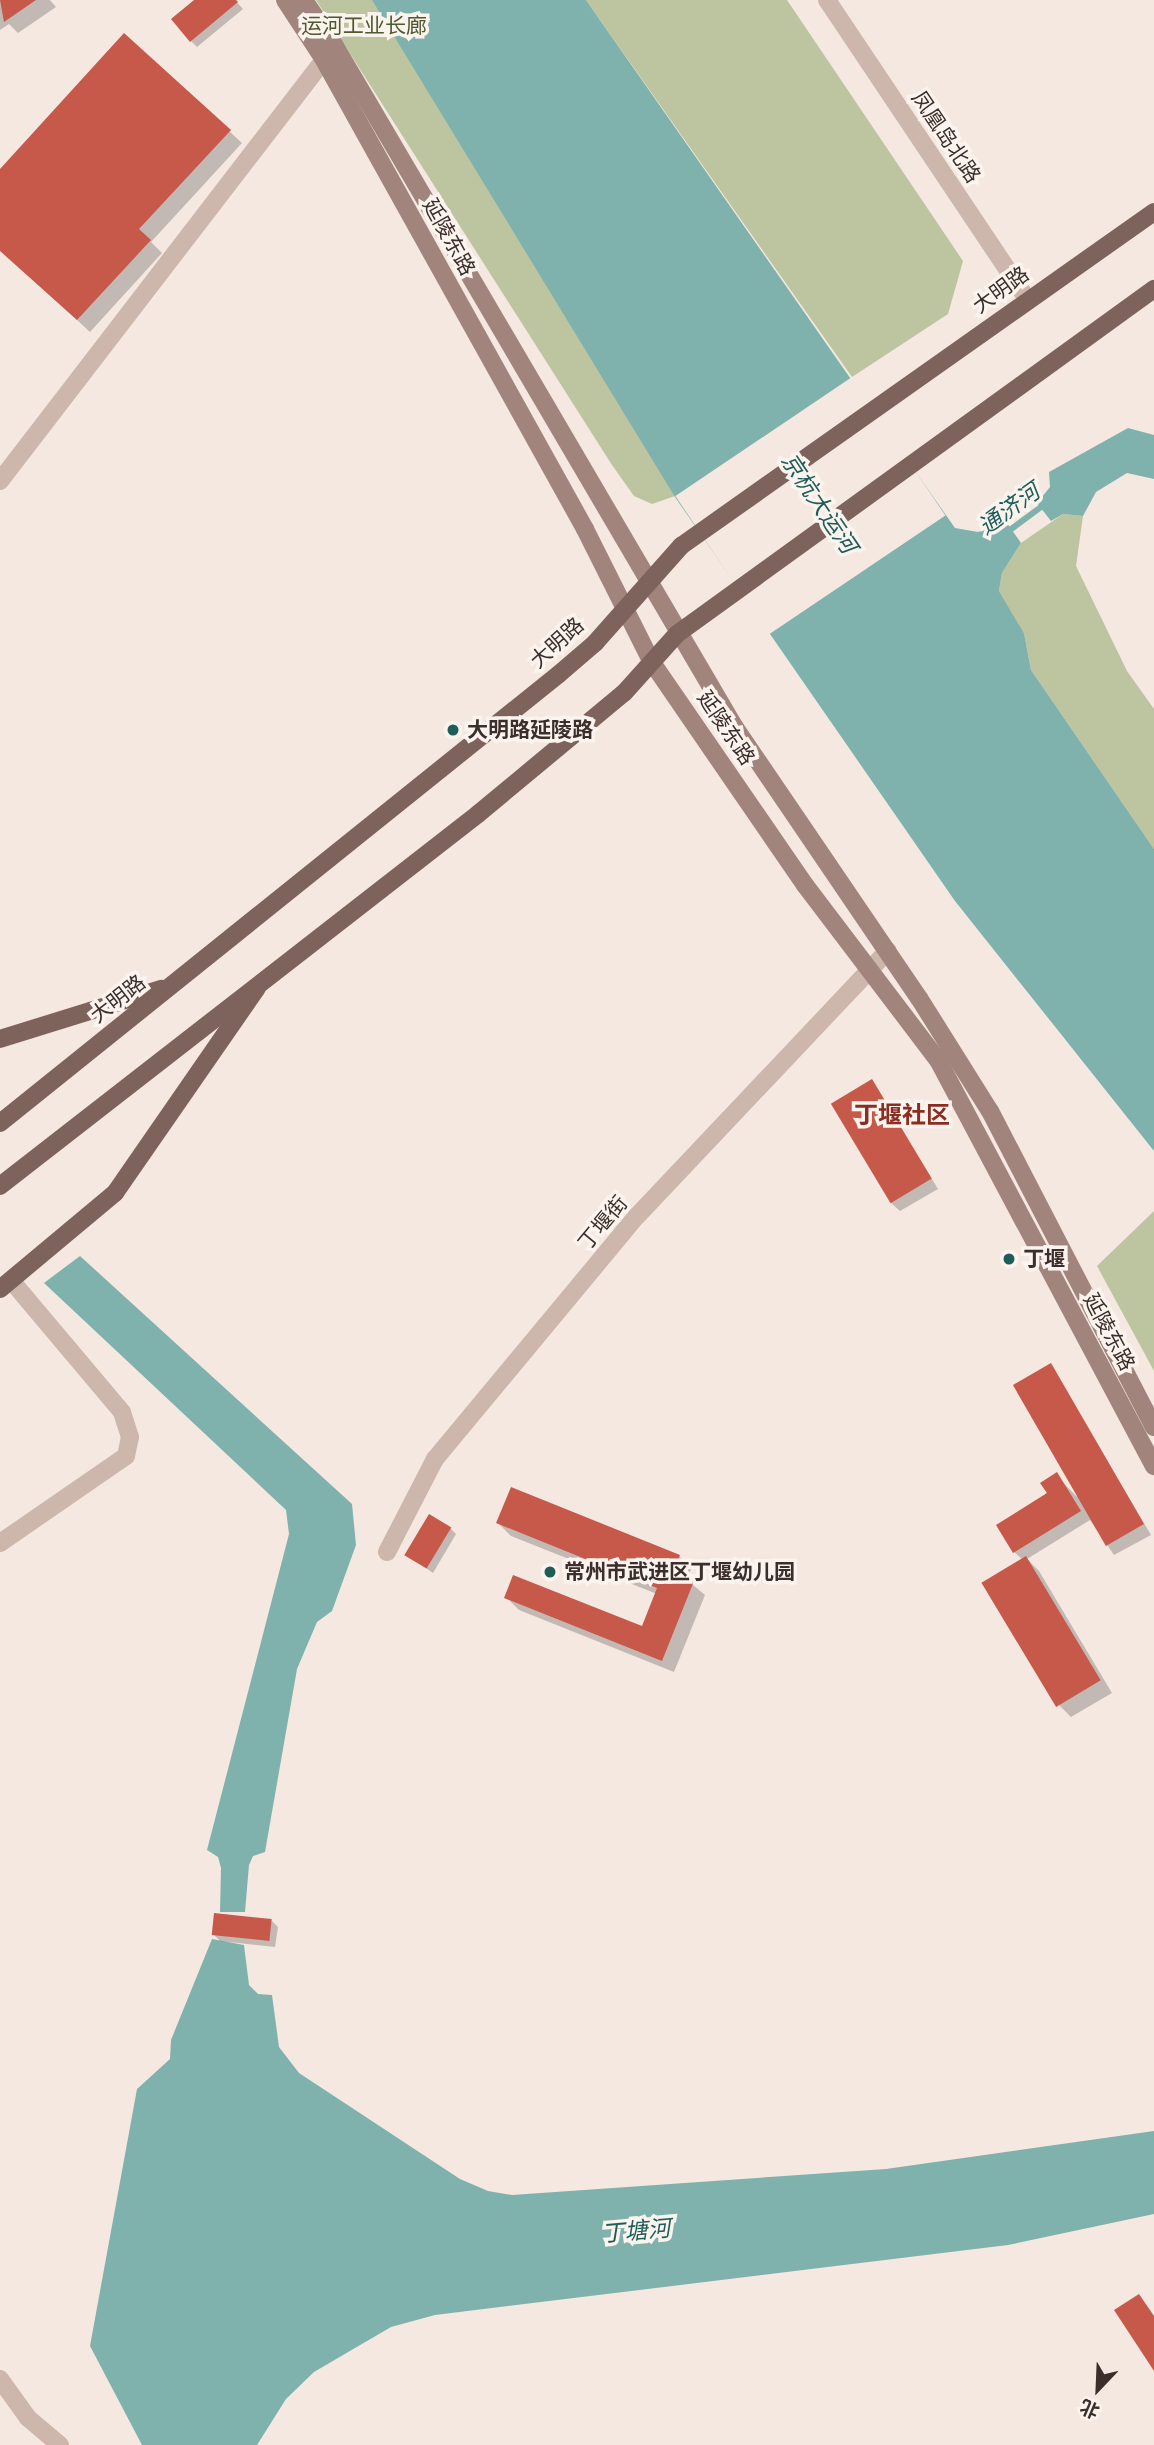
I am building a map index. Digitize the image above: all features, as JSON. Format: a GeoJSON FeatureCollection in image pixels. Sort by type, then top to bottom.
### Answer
{"type":"FeatureCollection","features":[{"type":"Feature","properties":{"kind":"main road","name":"延陵东路"},"geometry":{"type":"LineString","coordinates":[[285,0],[329,52],[734,726],[887,951],[990,1111],[1154,1427]]}},
{"type":"Feature","properties":{"kind":"main road","name":"延陵东路"},"geometry":{"type":"LineString","coordinates":[[304,0],[329,52],[585,529],[622,608],[651,661],[805,885],[939,1060],[1154,1466]]}},
{"type":"Feature","properties":{"kind":"main road","name":"大明路"},"geometry":{"type":"LineString","coordinates":[[0,1123],[559,674],[594,643],[647,580],[681,547],[875,412],[1027,299],[1154,212]]}},
{"type":"Feature","properties":{"kind":"main road"},"geometry":{"type":"LineString","coordinates":[[0,1186],[267,974],[478,814],[624,693],[677,634],[1154,289]]}},
{"type":"Feature","properties":{"kind":"main road"},"geometry":{"type":"LineString","coordinates":[[6,1285],[115,1193],[267,974]]}},
{"type":"Feature","properties":{"kind":"main road"},"geometry":{"type":"LineString","coordinates":[[0,1039],[171,986]]}},
{"type":"Feature","properties":{"kind":"street","name":"凤凰岛北路"},"geometry":{"type":"LineString","coordinates":[[827,0],[1027,299]]}},
{"type":"Feature","properties":{"kind":"street"},"geometry":{"type":"LineString","coordinates":[[0,481],[329,52]]}},
{"type":"Feature","properties":{"kind":"street","name":"丁堰街"},"geometry":{"type":"LineString","coordinates":[[387,1552],[443,1449],[637,1216],[887,951]]}},
{"type":"Feature","properties":{"kind":"street"},"geometry":{"type":"LineString","coordinates":[[0,1543],[126,1456],[130,1437],[122,1412],[6,1285]]}},
{"type":"Feature","properties":{"kind":"street"},"geometry":{"type":"LineString","coordinates":[[0,2379],[28,2418],[60,2445]]}},
{"type":"Feature","properties":{"kind":"green space","name":"运河工业长廊"},"geometry":{"type":"Polygon","coordinates":[[[316,0],[378,0],[675,496],[652,504],[634,496],[316,0]]]}},
{"type":"Feature","properties":{"kind":"green space"},"geometry":{"type":"Polygon","coordinates":[[[586,0],[787,0],[963,261],[948,314],[852,377],[586,0]]]}},
{"type":"Feature","properties":{"kind":"green space"},"geometry":{"type":"Polygon","coordinates":[[[1063,514],[1083,516],[1076,566],[1127,671],[1154,709],[1154,849],[1031,670],[1024,633],[999,591],[1002,573],[1021,543],[1063,514]]]}},
{"type":"Feature","properties":{"kind":"green space"},"geometry":{"type":"Polygon","coordinates":[[[1154,1211],[1154,1371],[1097,1266],[1154,1211]]]}},
{"type":"Feature","properties":{"kind":"water","name":"京杭大运河"},"geometry":{"type":"Polygon","coordinates":[[[372,0],[586,0],[955,528],[978,532],[1007,523],[1021,543],[1002,573],[999,591],[1024,633],[1031,670],[1154,849],[1154,1151],[955,901],[675,497],[372,0]]]}},
{"type":"Feature","properties":{"kind":"water"},"geometry":{"type":"Polygon","coordinates":[[[1128,428],[1154,435],[1154,479],[1127,473],[1096,492],[1083,516],[1063,514],[1051,521],[1037,503],[1050,487],[1049,472],[1128,428]]]}},
{"type":"Feature","properties":{"kind":"water"},"geometry":{"type":"Polygon","coordinates":[[[80,1256],[352,1504],[356,1545],[332,1611],[317,1622],[297,1669],[265,1852],[253,1856],[249,1865],[245,1912],[220,1912],[221,1868],[218,1857],[207,1850],[289,1534],[286,1510],[44,1283],[80,1256]]]}},
{"type":"Feature","properties":{"kind":"water","name":"丁塘河"},"geometry":{"type":"Polygon","coordinates":[[[212,1939],[244,1945],[249,1985],[258,1994],[272,1995],[279,2047],[299,2073],[460,2179],[488,2191],[512,2195],[886,2169],[1154,2131],[1154,2214],[1008,2245],[435,2315],[391,2327],[314,2372],[286,2399],[257,2445],[142,2445],[90,2346],[137,2089],[170,2059],[171,2040],[212,1939]]]}},
{"type":"Feature","properties":{"kind":"pier"},"geometry":{"type":"Polygon","coordinates":[[[852,377],[945,515],[769,635],[675,496],[852,377]]]}},
{"type":"Feature","properties":{"kind":"building"},"geometry":{"type":"Polygon","coordinates":[[[0,0],[36,0],[4,22],[0,0]]]}},
{"type":"Feature","properties":{"kind":"building"},"geometry":{"type":"Polygon","coordinates":[[[194,0],[238,2],[190,42],[171,19],[194,0]]]}},
{"type":"Feature","properties":{"kind":"building"},"geometry":{"type":"Polygon","coordinates":[[[124,33],[231,130],[139,229],[151,240],[77,320],[0,251],[0,169],[124,33]]]}},
{"type":"Feature","properties":{"kind":"building"},"geometry":{"type":"Polygon","coordinates":[[[872,1079],[932,1178],[891,1203],[831,1104],[872,1079]]]}},
{"type":"Feature","properties":{"kind":"building"},"geometry":{"type":"Polygon","coordinates":[[[1051,1363],[1144,1524],[1106,1546],[1013,1385],[1051,1363]]]}},
{"type":"Feature","properties":{"kind":"building"},"geometry":{"type":"Polygon","coordinates":[[[1057,1472],[1081,1511],[1013,1553],[996,1525],[1047,1493],[1040,1483],[1057,1472]]]}},
{"type":"Feature","properties":{"kind":"building"},"geometry":{"type":"Polygon","coordinates":[[[511,1487],[680,1555],[673,1573],[694,1581],[662,1661],[504,1598],[513,1575],[642,1626],[657,1588],[496,1523],[511,1487]]]}},
{"type":"Feature","properties":{"kind":"building"},"geometry":{"type":"Polygon","coordinates":[[[429,1514],[451,1527],[427,1569],[404,1555],[429,1514]]]}},
{"type":"Feature","properties":{"kind":"building"},"geometry":{"type":"Polygon","coordinates":[[[1026,1556],[1101,1680],[1056,1707],[981,1583],[1026,1556]]]}},
{"type":"Feature","properties":{"kind":"building"},"geometry":{"type":"Polygon","coordinates":[[[214,1913],[272,1919],[269,1941],[212,1935],[214,1913]]]}},
{"type":"Feature","properties":{"kind":"building"},"geometry":{"type":"Polygon","coordinates":[[[1139,2294],[1154,2316],[1154,2371],[1114,2310],[1139,2294]]]}},
{"type":"Feature","properties":{"kind":"waterway","name":"通济河"},"geometry":{"type":"LineString","coordinates":[[1006,533],[1045,504]]}},
{"type":"Feature","properties":{"kind":"place","name":"大明路延陵路"},"geometry":{"type":"Point","coordinates":[453,730]}},
{"type":"Feature","properties":{"kind":"place","name":"丁堰"},"geometry":{"type":"Point","coordinates":[1009,1259]}},
{"type":"Feature","properties":{"kind":"place","name":"常州市武进区丁堰幼儿园"},"geometry":{"type":"Point","coordinates":[550,1572]}},
{"type":"Feature","properties":{"kind":"district","name":"丁堰社区"},"geometry":{"type":"Point","coordinates":[902,1115]}}]}
